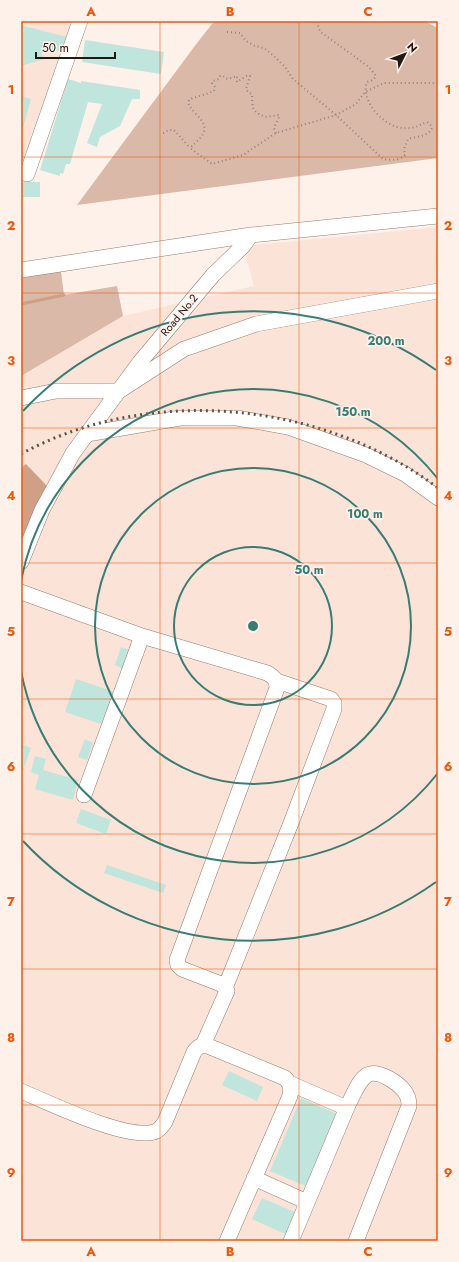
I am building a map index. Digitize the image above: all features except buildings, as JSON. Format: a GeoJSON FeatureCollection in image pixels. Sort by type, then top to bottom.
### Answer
{"type":"FeatureCollection","features":[{"type":"Feature","properties":{"kind":"street"},"geometry":{"type":"LineString","coordinates":[[26,174],[80,21]]}},
{"type":"Feature","properties":{"kind":"street"},"geometry":{"type":"LineString","coordinates":[[21,270],[251,235],[438,216]]}},
{"type":"Feature","properties":{"kind":"street","name":"Road No.2"},"geometry":{"type":"LineString","coordinates":[[21,562],[42,510],[73,453],[140,362],[251,235]]}},
{"type":"Feature","properties":{"kind":"street"},"geometry":{"type":"LineString","coordinates":[[21,398],[56,391],[119,391],[184,349],[256,324],[438,291]]}},
{"type":"Feature","properties":{"kind":"street"},"geometry":{"type":"LineString","coordinates":[[87,434],[180,418],[237,418],[288,427],[366,455],[405,474],[438,498]]}},
{"type":"Feature","properties":{"kind":"street"},"geometry":{"type":"LineString","coordinates":[[21,592],[142,636],[267,673],[273,676],[277,681],[332,699],[334,703],[334,709],[291,823],[224,996],[203,1045]]}},
{"type":"Feature","properties":{"kind":"street"},"geometry":{"type":"LineString","coordinates":[[84,795],[142,636]]}},
{"type":"Feature","properties":{"kind":"street"},"geometry":{"type":"LineString","coordinates":[[224,996],[221,984],[182,969],[178,965],[177,960],[277,688],[277,681]]}},
{"type":"Feature","properties":{"kind":"street"},"geometry":{"type":"LineString","coordinates":[[21,1091],[92,1120],[136,1133],[158,1131],[165,1122],[194,1052],[198,1047],[203,1045],[285,1078],[289,1082],[342,1106],[348,1105]]}},
{"type":"Feature","properties":{"kind":"street"},"geometry":{"type":"LineString","coordinates":[[291,1241],[348,1105],[362,1079],[367,1075],[376,1073],[398,1084],[408,1099],[409,1106],[356,1241]]}},
{"type":"Feature","properties":{"kind":"street"},"geometry":{"type":"LineString","coordinates":[[227,1241],[290,1096],[291,1089],[289,1082]]}},
{"type":"Feature","properties":{"kind":"street"},"geometry":{"type":"LineString","coordinates":[[254,1178],[307,1202]]}},
{"type":"Feature","properties":{"kind":"path"},"geometry":{"type":"LineString","coordinates":[[227,32],[240,34],[246,41],[255,46],[264,48],[285,66],[293,79],[336,115],[383,158],[393,160],[401,158],[405,155],[404,149],[408,140],[417,136],[426,135],[432,128],[430,124],[427,122],[416,128],[402,128],[390,124],[379,116],[369,102],[365,92],[367,82],[373,80],[376,76],[375,73],[322,33],[319,29],[317,21]]}},
{"type":"Feature","properties":{"kind":"path"},"geometry":{"type":"LineString","coordinates":[[190,148],[203,136],[205,130],[202,120],[189,106],[188,102],[190,99],[214,91],[215,87],[212,83],[219,79],[220,76],[228,79],[237,76],[237,82],[239,82],[245,76],[250,76],[246,89],[252,94],[251,106],[259,114],[265,117],[279,115],[274,128],[276,133]]}},
{"type":"Feature","properties":{"kind":"path"},"geometry":{"type":"LineString","coordinates":[[163,133],[169,130],[174,130],[190,148],[212,164],[243,155],[276,133],[336,115],[356,104],[365,92],[384,83],[438,83]]}},
{"type":"Feature","properties":{"kind":"shaded area"},"geometry":{"type":"Polygon","coordinates":[[[21,21],[61,21],[73,26],[21,169],[21,21]]]}},
{"type":"Feature","properties":{"kind":"shaded area"},"geometry":{"type":"Polygon","coordinates":[[[217,21],[424,21],[438,28],[438,158],[77,205],[197,43],[212,24],[217,21]]]}},
{"type":"Feature","properties":{"kind":"shaded area"},"geometry":{"type":"Polygon","coordinates":[[[438,227],[438,1241],[21,1241],[21,376],[123,316],[254,286],[243,246],[438,227]]]}},
{"type":"Feature","properties":{"kind":"shaded area"},"geometry":{"type":"Polygon","coordinates":[[[60,264],[64,295],[117,286],[123,316],[21,376],[21,270],[60,264]]]}},
{"type":"Feature","properties":{"kind":"shaded area"},"geometry":{"type":"Polygon","coordinates":[[[26,464],[47,486],[21,547],[21,468],[26,464]]]}},
{"type":"Feature","properties":{"kind":"waterway"},"geometry":{"type":"LineString","coordinates":[[21,304],[64,295]]}},
{"type":"Feature","properties":{"kind":"railway"},"geometry":{"type":"LineString","coordinates":[[21,454],[71,432],[124,418],[179,411],[234,412],[289,421],[342,436],[392,459],[438,488]]}}]}
